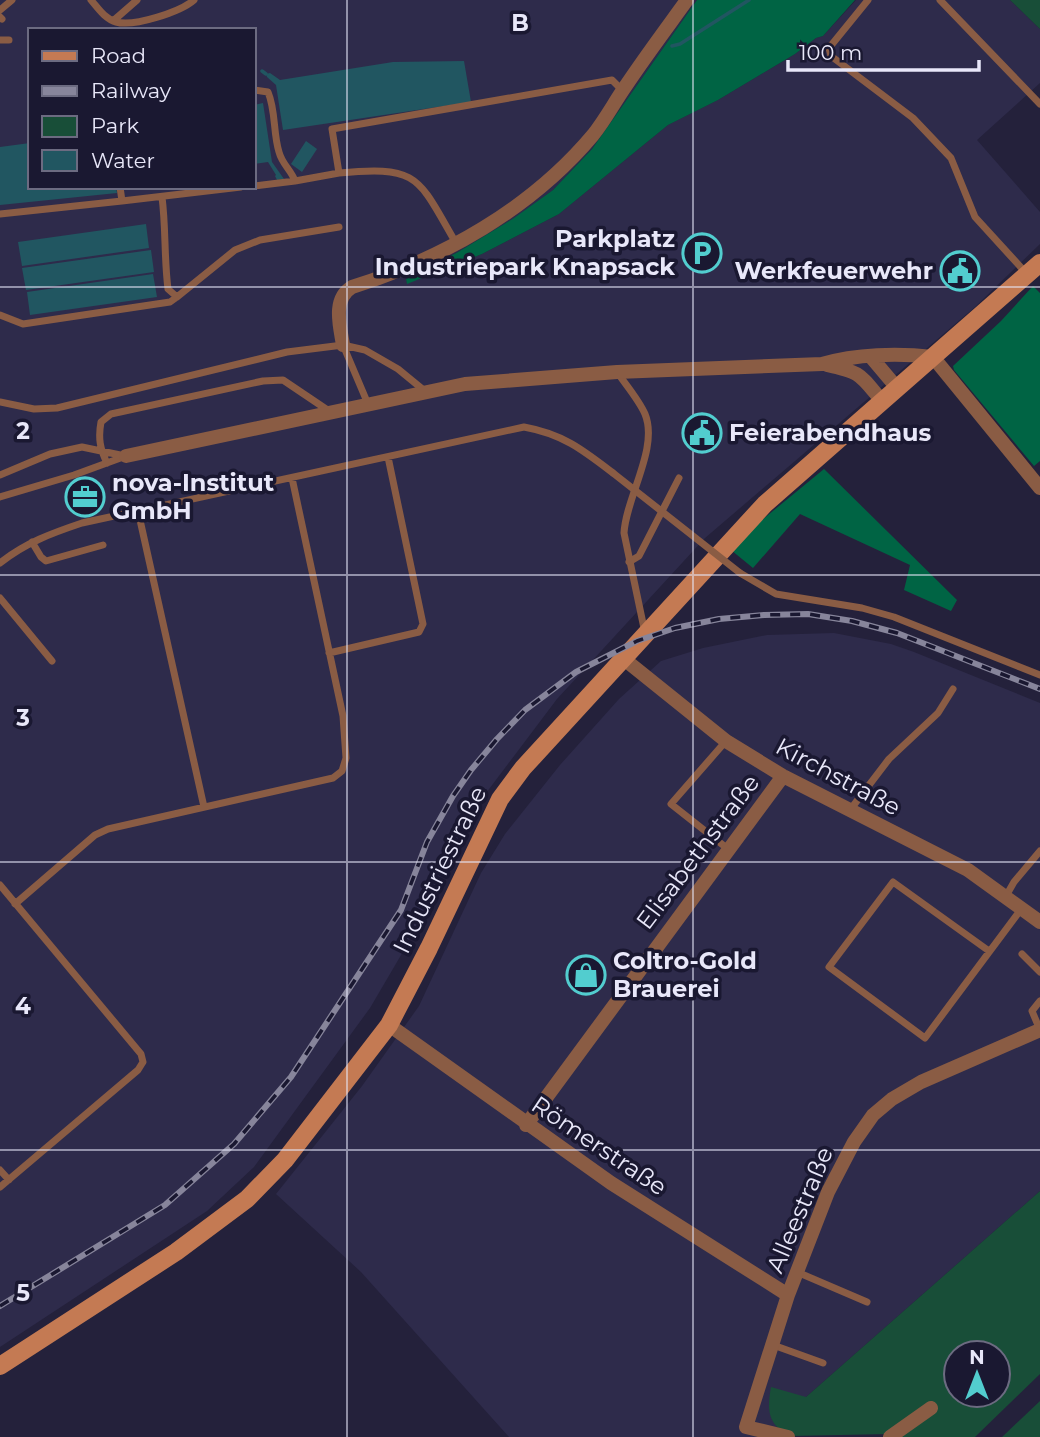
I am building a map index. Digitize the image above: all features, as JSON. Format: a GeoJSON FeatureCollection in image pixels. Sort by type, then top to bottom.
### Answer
{"type":"FeatureCollection","features":[{"type":"Feature","properties":{"kind":"main road","name":"Industriestraße"},"geometry":{"type":"LineString","coordinates":[[0,1366],[176,1252],[247,1199],[285,1160],[389,1024],[429,948],[500,799],[555,731],[765,504],[1033,269]]}},
{"type":"Feature","properties":{"kind":"street"},"geometry":{"type":"LineString","coordinates":[[343,345],[339,301],[344,292],[405,269],[517,207],[567,163],[593,135],[687,0]]}},
{"type":"Feature","properties":{"kind":"street"},"geometry":{"type":"LineString","coordinates":[[822,364],[838,359],[912,355],[933,357],[1040,488]]}},
{"type":"Feature","properties":{"kind":"street"},"geometry":{"type":"LineString","coordinates":[[871,357],[898,388]]}},
{"type":"Feature","properties":{"kind":"street"},"geometry":{"type":"LineString","coordinates":[[126,456],[465,384],[510,379],[822,364],[852,370],[861,376],[883,402]]}},
{"type":"Feature","properties":{"kind":"street","name":"Kirchstraße"},"geometry":{"type":"LineString","coordinates":[[624,659],[726,741],[783,776],[968,870],[1040,922]]}},
{"type":"Feature","properties":{"kind":"street","name":"Elisabethstraße"},"geometry":{"type":"LineString","coordinates":[[526,1125],[783,776]]}},
{"type":"Feature","properties":{"kind":"street","name":"Römerstraße"},"geometry":{"type":"LineString","coordinates":[[389,1024],[526,1125],[632,1198],[788,1296]]}},
{"type":"Feature","properties":{"kind":"street","name":"Alleestraße"},"geometry":{"type":"LineString","coordinates":[[788,1437],[746,1427],[797,1272],[828,1192],[854,1142],[873,1115],[892,1099],[921,1082],[1040,1030]]}},
{"type":"Feature","properties":{"kind":"street"},"geometry":{"type":"LineString","coordinates":[[890,1437],[931,1408]]}},
{"type":"Feature","properties":{"kind":"lane"},"geometry":{"type":"LineString","coordinates":[[91,0],[113,21],[124,23],[177,11],[194,0]]}},
{"type":"Feature","properties":{"kind":"lane"},"geometry":{"type":"LineString","coordinates":[[113,21],[137,0]]}},
{"type":"Feature","properties":{"kind":"lane"},"geometry":{"type":"LineString","coordinates":[[868,0],[829,48],[831,56],[913,118],[951,159],[975,217],[1033,269]]}},
{"type":"Feature","properties":{"kind":"lane"},"geometry":{"type":"LineString","coordinates":[[940,0],[1040,104]]}},
{"type":"Feature","properties":{"kind":"lane"},"geometry":{"type":"LineString","coordinates":[[0,10],[11,4]]}},
{"type":"Feature","properties":{"kind":"lane"},"geometry":{"type":"LineString","coordinates":[[0,40],[9,40]]}},
{"type":"Feature","properties":{"kind":"lane"},"geometry":{"type":"LineString","coordinates":[[339,173],[332,130],[612,80],[622,90]]}},
{"type":"Feature","properties":{"kind":"lane"},"geometry":{"type":"LineString","coordinates":[[256,90],[268,92],[272,101],[278,151],[285,168],[295,181]]}},
{"type":"Feature","properties":{"kind":"lane"},"geometry":{"type":"LineString","coordinates":[[256,186],[339,173],[398,172],[411,177],[427,192],[456,243]]}},
{"type":"Feature","properties":{"kind":"lane"},"geometry":{"type":"LineString","coordinates":[[120,189],[122,201]]}},
{"type":"Feature","properties":{"kind":"lane"},"geometry":{"type":"LineString","coordinates":[[0,214],[225,189]]}},
{"type":"Feature","properties":{"kind":"lane"},"geometry":{"type":"LineString","coordinates":[[162,197],[166,225],[164,255],[167,289],[177,297]]}},
{"type":"Feature","properties":{"kind":"lane"},"geometry":{"type":"LineString","coordinates":[[0,315],[23,324],[170,302],[235,250],[260,240],[339,227]]}},
{"type":"Feature","properties":{"kind":"lane"},"geometry":{"type":"LineString","coordinates":[[0,402],[34,409],[57,408],[287,352],[343,345],[365,350],[398,369],[426,392]]}},
{"type":"Feature","properties":{"kind":"lane"},"geometry":{"type":"LineString","coordinates":[[343,345],[368,404]]}},
{"type":"Feature","properties":{"kind":"lane"},"geometry":{"type":"LineString","coordinates":[[617,372],[645,414],[648,431],[646,451],[625,518],[624,533],[646,634]]}},
{"type":"Feature","properties":{"kind":"lane"},"geometry":{"type":"LineString","coordinates":[[107,463],[100,449],[101,422],[111,414],[262,380],[282,380],[330,412]]}},
{"type":"Feature","properties":{"kind":"lane"},"geometry":{"type":"LineString","coordinates":[[0,563],[32,542],[82,523],[524,428],[546,431],[571,442],[740,573],[776,594],[862,608],[894,617],[1040,675]]}},
{"type":"Feature","properties":{"kind":"lane"},"geometry":{"type":"LineString","coordinates":[[0,475],[50,454],[82,447],[126,456]]}},
{"type":"Feature","properties":{"kind":"lane"},"geometry":{"type":"LineString","coordinates":[[0,497],[126,456]]}},
{"type":"Feature","properties":{"kind":"lane"},"geometry":{"type":"LineString","coordinates":[[329,653],[419,632],[423,624],[388,457]]}},
{"type":"Feature","properties":{"kind":"lane"},"geometry":{"type":"LineString","coordinates":[[15,904],[95,835],[108,829],[333,778],[342,771],[346,758],[343,716],[292,478]]}},
{"type":"Feature","properties":{"kind":"lane"},"geometry":{"type":"LineString","coordinates":[[629,562],[639,556],[679,478]]}},
{"type":"Feature","properties":{"kind":"lane"},"geometry":{"type":"LineString","coordinates":[[138,511],[204,807]]}},
{"type":"Feature","properties":{"kind":"lane"},"geometry":{"type":"LineString","coordinates":[[32,542],[46,561],[103,545]]}},
{"type":"Feature","properties":{"kind":"lane"},"geometry":{"type":"LineString","coordinates":[[0,598],[52,661]]}},
{"type":"Feature","properties":{"kind":"lane"},"geometry":{"type":"LineString","coordinates":[[850,810],[888,759],[938,713],[953,689]]}},
{"type":"Feature","properties":{"kind":"lane"},"geometry":{"type":"LineString","coordinates":[[726,741],[671,804],[728,849]]}},
{"type":"Feature","properties":{"kind":"lane"},"geometry":{"type":"LineString","coordinates":[[1006,896],[1014,881],[1040,851]]}},
{"type":"Feature","properties":{"kind":"lane"},"geometry":{"type":"LineString","coordinates":[[989,951],[893,882],[829,967],[925,1038],[1022,908]]}},
{"type":"Feature","properties":{"kind":"lane"},"geometry":{"type":"LineString","coordinates":[[0,886],[141,1054],[143,1062],[138,1070],[0,1187]]}},
{"type":"Feature","properties":{"kind":"lane"},"geometry":{"type":"LineString","coordinates":[[1022,954],[1040,972]]}},
{"type":"Feature","properties":{"kind":"lane"},"geometry":{"type":"LineString","coordinates":[[1040,1001],[1032,1011],[1040,1030]]}},
{"type":"Feature","properties":{"kind":"lane"},"geometry":{"type":"LineString","coordinates":[[0,1170],[9,1180]]}},
{"type":"Feature","properties":{"kind":"lane"},"geometry":{"type":"LineString","coordinates":[[797,1272],[867,1302]]}},
{"type":"Feature","properties":{"kind":"lane"},"geometry":{"type":"LineString","coordinates":[[773,1345],[823,1363]]}},
{"type":"Feature","properties":{"kind":"shaded area"},"geometry":{"type":"Polygon","coordinates":[[[0,0],[697,0],[592,149],[553,190],[515,218],[406,279],[407,283],[482,254],[559,214],[668,125],[718,100],[823,36],[856,0],[1010,0],[1040,29],[1040,83],[977,140],[1040,212],[1040,244],[975,307],[705,538],[557,699],[474,809],[404,950],[370,1008],[254,1167],[207,1211],[0,1347],[0,0]]]}},
{"type":"Feature","properties":{"kind":"shaded area"},"geometry":{"type":"Polygon","coordinates":[[[834,633],[891,644],[1040,703],[1040,1191],[806,1397],[768,1437],[509,1437],[361,1272],[276,1194],[362,1086],[419,1006],[481,873],[505,834],[560,765],[619,699],[661,661],[703,648],[767,635],[834,633]]]}},
{"type":"Feature","properties":{"kind":"green space"},"geometry":{"type":"Polygon","coordinates":[[[697,0],[855,0],[823,36],[718,100],[668,125],[559,214],[482,254],[407,284],[406,279],[458,252],[514,218],[553,190],[592,149],[697,0]]]}},
{"type":"Feature","properties":{"kind":"green space"},"geometry":{"type":"Polygon","coordinates":[[[1010,0],[1040,0],[1040,29],[1010,0]]]}},
{"type":"Feature","properties":{"kind":"green space"},"geometry":{"type":"Polygon","coordinates":[[[1033,286],[1040,293],[1040,461],[1034,466],[953,366],[1001,321],[1033,286]]]}},
{"type":"Feature","properties":{"kind":"green space"},"geometry":{"type":"Polygon","coordinates":[[[824,469],[957,600],[951,611],[904,590],[910,565],[800,514],[753,568],[731,550],[751,529],[824,469]]]}},
{"type":"Feature","properties":{"kind":"green space"},"geometry":{"type":"Polygon","coordinates":[[[1040,1191],[1040,1374],[1012,1401],[1012,1339],[942,1339],[942,1409],[1004,1409],[975,1437],[892,1437],[890,1434],[791,1436],[777,1427],[770,1416],[771,1387],[806,1397],[1040,1191]]]}},
{"type":"Feature","properties":{"kind":"green space"},"geometry":{"type":"Polygon","coordinates":[[[1040,1401],[1040,1437],[1002,1437],[1040,1401]]]}},
{"type":"Feature","properties":{"kind":"water"},"geometry":{"type":"Polygon","coordinates":[[[464,61],[471,102],[283,130],[276,85],[266,74],[270,73],[280,80],[393,62],[464,61]]]}},
{"type":"Feature","properties":{"kind":"water"},"geometry":{"type":"Polygon","coordinates":[[[263,103],[272,162],[284,179],[277,180],[268,162],[256,164],[256,105],[263,103]]]}},
{"type":"Feature","properties":{"kind":"water"},"geometry":{"type":"Polygon","coordinates":[[[306,141],[317,149],[302,172],[291,164],[306,141]]]}},
{"type":"Feature","properties":{"kind":"water"},"geometry":{"type":"Polygon","coordinates":[[[28,143],[28,189],[116,189],[117,193],[0,205],[0,147],[28,143]]]}},
{"type":"Feature","properties":{"kind":"water"},"geometry":{"type":"Polygon","coordinates":[[[146,224],[149,248],[22,266],[18,242],[146,224]]]}},
{"type":"Feature","properties":{"kind":"water"},"geometry":{"type":"Polygon","coordinates":[[[151,250],[154,272],[26,290],[22,268],[151,250]]]}},
{"type":"Feature","properties":{"kind":"water"},"geometry":{"type":"Polygon","coordinates":[[[153,274],[157,297],[30,315],[27,292],[153,274]]]}},
{"type":"Feature","properties":{"kind":"waterway"},"geometry":{"type":"LineString","coordinates":[[672,46],[680,44],[749,0]]}},
{"type":"Feature","properties":{"kind":"waterway"},"geometry":{"type":"LineString","coordinates":[[262,71],[266,74]]}},
{"type":"Feature","properties":{"kind":"railway"},"geometry":{"type":"LineString","coordinates":[[0,1306],[165,1205],[234,1144],[291,1077],[401,910],[427,842],[471,770],[525,710],[576,672],[637,641],[675,628],[719,619],[808,614],[852,621],[897,633],[1040,689]]}},
{"type":"Feature","properties":{"kind":"place","name":"Parkplatz Industriepark Knapsack"},"geometry":{"type":"Point","coordinates":[702,253]}},
{"type":"Feature","properties":{"kind":"place","name":"Werkfeuerwehr"},"geometry":{"type":"Point","coordinates":[960,271]}},
{"type":"Feature","properties":{"kind":"place","name":"Feierabendhaus"},"geometry":{"type":"Point","coordinates":[702,433]}},
{"type":"Feature","properties":{"kind":"place","name":"nova-Institut GmbH"},"geometry":{"type":"Point","coordinates":[85,497]}},
{"type":"Feature","properties":{"kind":"place","name":"Coltro-Gold Brauerei"},"geometry":{"type":"Point","coordinates":[586,975]}}]}
